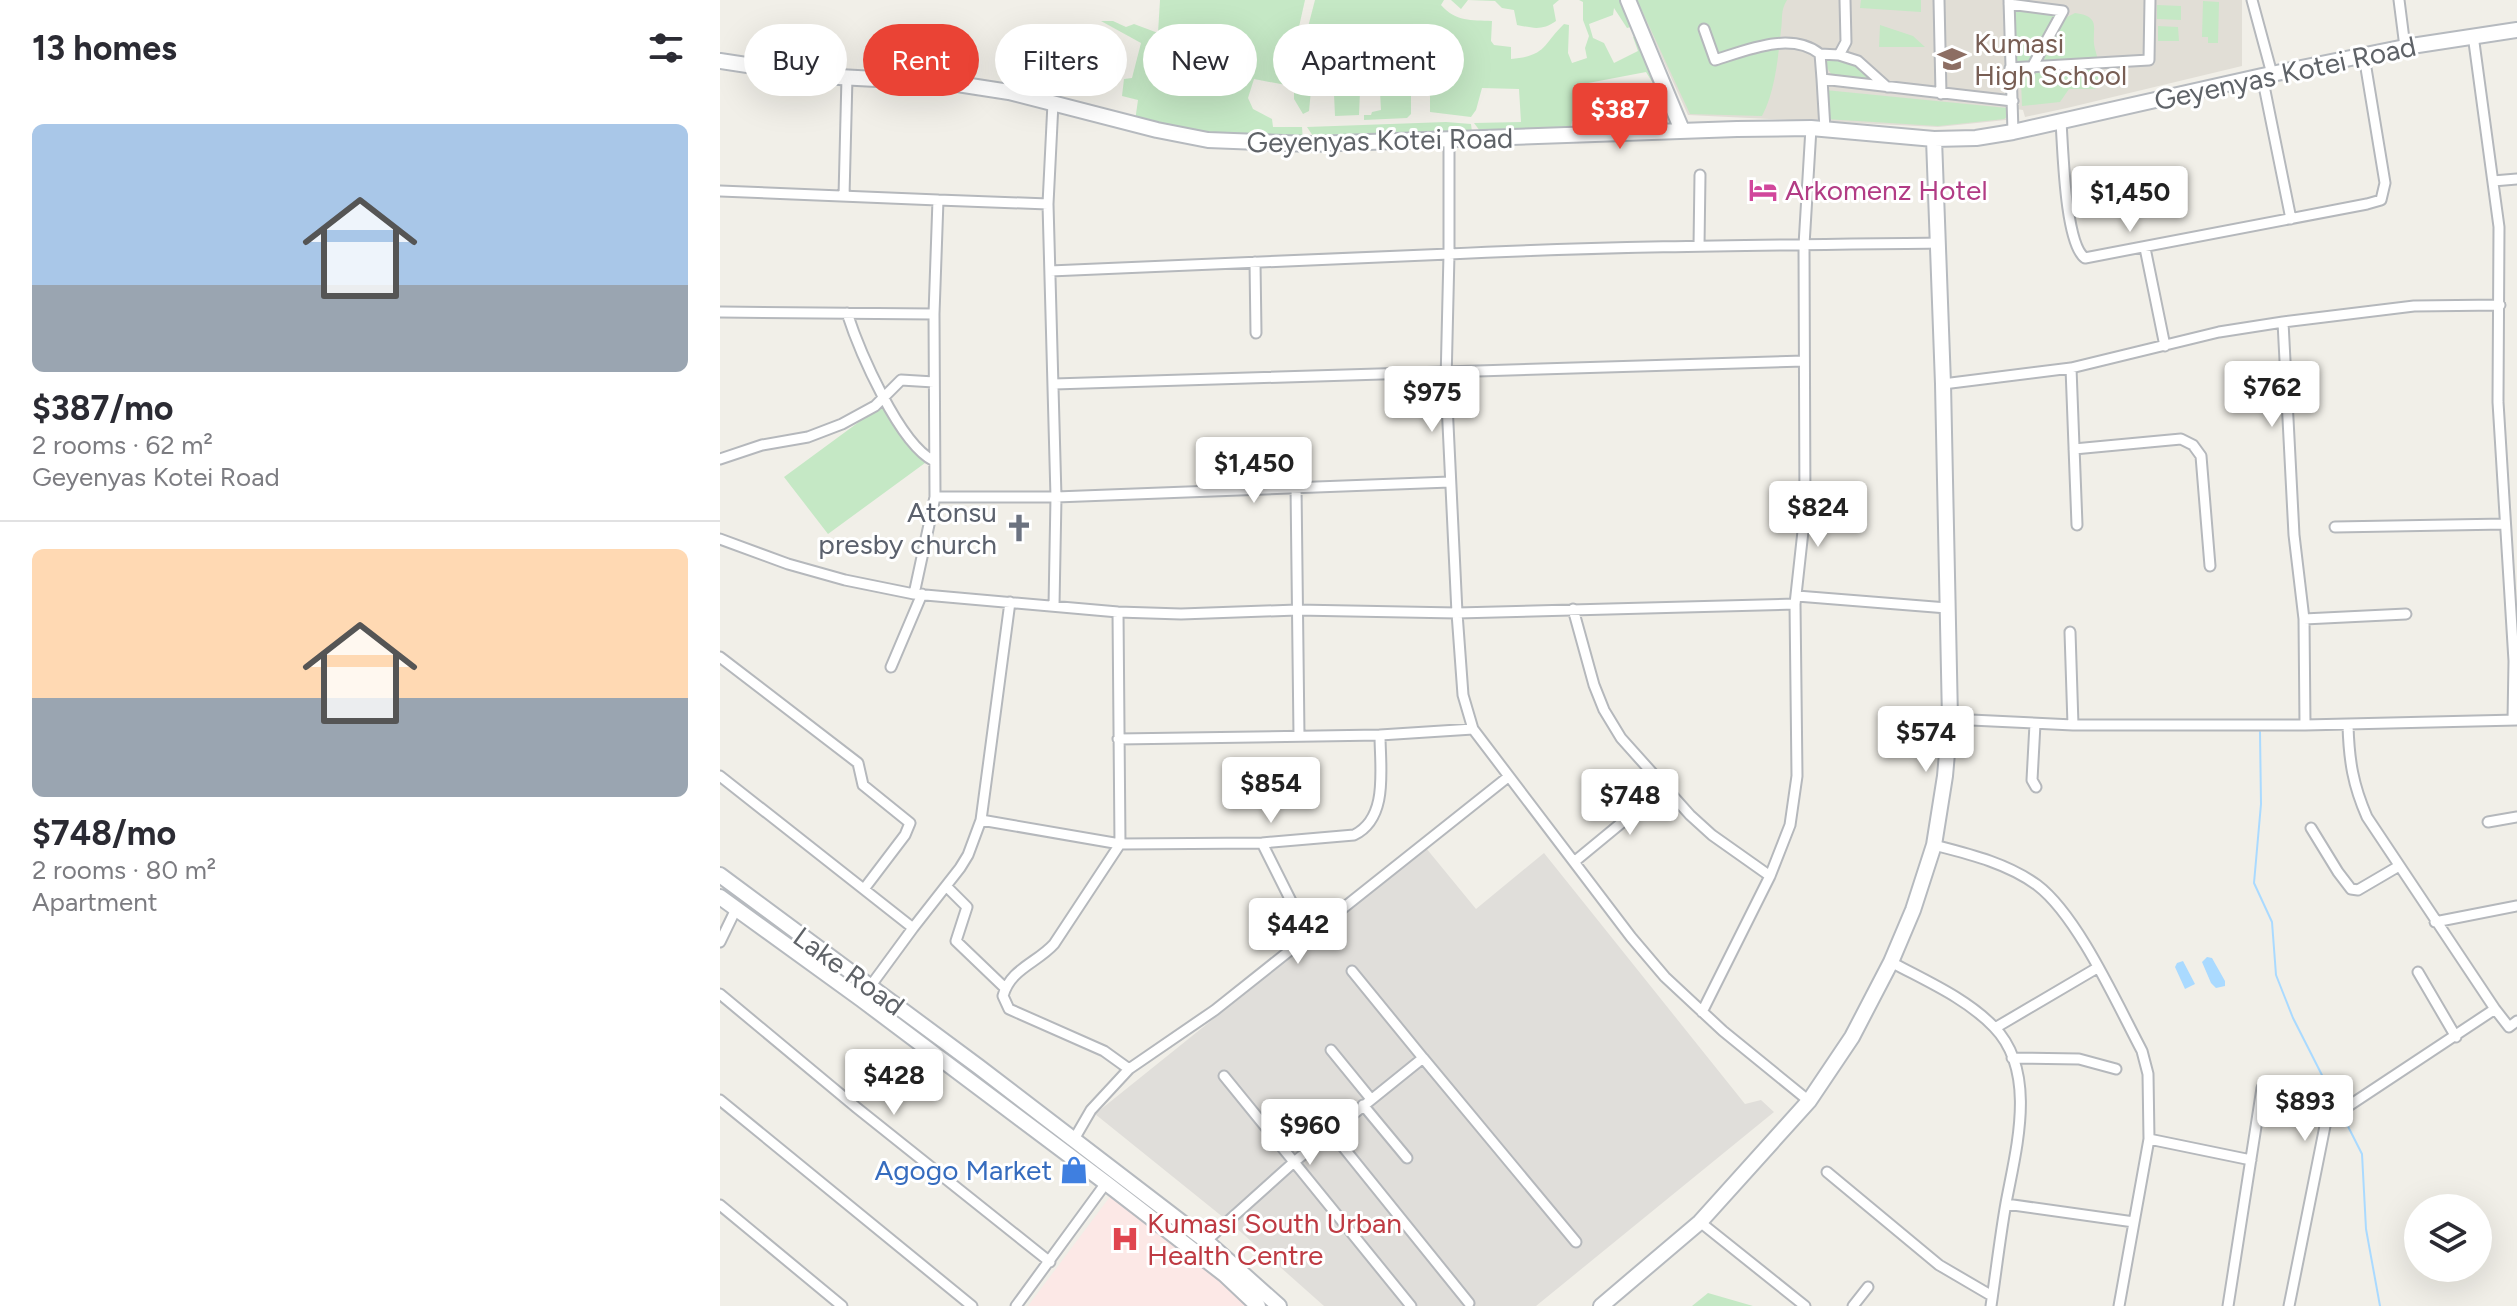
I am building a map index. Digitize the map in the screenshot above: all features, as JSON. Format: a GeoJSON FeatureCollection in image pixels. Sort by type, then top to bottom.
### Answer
{"type":"FeatureCollection","features":[{"type":"Feature","properties":{"kind":"street"},"geometry":{"type":"LineString","coordinates":[[1628,0],[1682,130]]}},
{"type":"Feature","properties":{"kind":"street"},"geometry":{"type":"LineString","coordinates":[[1839,55],[1846,42],[1845,0]]}},
{"type":"Feature","properties":{"kind":"street"},"geometry":{"type":"LineString","coordinates":[[1939,0],[1941,94]]}},
{"type":"Feature","properties":{"kind":"street"},"geometry":{"type":"LineString","coordinates":[[2010,68],[2149,60],[2150,0]]}},
{"type":"Feature","properties":{"kind":"street"},"geometry":{"type":"LineString","coordinates":[[2252,0],[2291,219]]}},
{"type":"Feature","properties":{"kind":"street"},"geometry":{"type":"LineString","coordinates":[[2399,0],[2405,47]]}},
{"type":"Feature","properties":{"kind":"street"},"geometry":{"type":"LineString","coordinates":[[2013,132],[2009,2],[2063,11],[2031,69]]}},
{"type":"Feature","properties":{"kind":"street"},"geometry":{"type":"LineString","coordinates":[[1704,29],[1715,60],[1781,43],[1799,43],[1820,54],[1839,55],[1858,61],[1887,87]]}},
{"type":"Feature","properties":{"kind":"street","name":"Geyenyas Kotei Road"},"geometry":{"type":"LineString","coordinates":[[847,77],[951,83],[1053,103],[1157,130],[1225,142],[1311,144],[1682,130],[1818,129],[1934,139],[1976,138],[2405,47],[2517,30]]}},
{"type":"Feature","properties":{"kind":"street"},"geometry":{"type":"LineString","coordinates":[[1950,719],[2073,725],[2348,725],[2515,720],[2514,615],[2498,402],[2499,227],[2473,35]]}},
{"type":"Feature","properties":{"kind":"street"},"geometry":{"type":"LineString","coordinates":[[1702,1012],[1770,876],[1790,825],[1795,797],[1796,600],[1805,513],[1804,245],[1818,129],[1822,79],[1820,54]]}},
{"type":"Feature","properties":{"kind":"street"},"geometry":{"type":"LineString","coordinates":[[2061,122],[2071,234],[2077,253],[2085,258],[2367,204],[2381,200],[2385,192],[2364,56]]}},
{"type":"Feature","properties":{"kind":"street","name":"Geyenyas Kotei Road"},"geometry":{"type":"LineString","coordinates":[[720,61],[744,65]]}},
{"type":"Feature","properties":{"kind":"street"},"geometry":{"type":"LineString","coordinates":[[1822,79],[2013,101]]}},
{"type":"Feature","properties":{"kind":"street"},"geometry":{"type":"LineString","coordinates":[[844,196],[847,96]]}},
{"type":"Feature","properties":{"kind":"street"},"geometry":{"type":"LineString","coordinates":[[1053,103],[1048,204],[1056,497],[1054,606]]}},
{"type":"Feature","properties":{"kind":"street"},"geometry":{"type":"LineString","coordinates":[[1449,139],[1446,373],[1450,482],[1463,695],[1473,729],[1656,967],[1702,1012],[1809,1101]]}},
{"type":"Feature","properties":{"kind":"street"},"geometry":{"type":"LineString","coordinates":[[1601,1306],[1700,1222],[1809,1101],[1852,1037],[1891,962],[1913,910],[1934,845],[1950,719],[1934,139]]}},
{"type":"Feature","properties":{"kind":"street"},"geometry":{"type":"LineString","coordinates":[[1699,246],[1700,175]]}},
{"type":"Feature","properties":{"kind":"street"},"geometry":{"type":"LineString","coordinates":[[2493,181],[2517,179]]}},
{"type":"Feature","properties":{"kind":"street"},"geometry":{"type":"LineString","coordinates":[[720,191],[1048,204]]}},
{"type":"Feature","properties":{"kind":"street"},"geometry":{"type":"LineString","coordinates":[[891,667],[918,594],[935,497],[934,314],[938,200]]}},
{"type":"Feature","properties":{"kind":"street"},"geometry":{"type":"LineString","coordinates":[[1050,271],[1699,246],[1939,243]]}},
{"type":"Feature","properties":{"kind":"street"},"geometry":{"type":"LineString","coordinates":[[2145,248],[2165,346]]}},
{"type":"Feature","properties":{"kind":"street"},"geometry":{"type":"LineString","coordinates":[[1255,262],[1256,333]]}},
{"type":"Feature","properties":{"kind":"street"},"geometry":{"type":"LineString","coordinates":[[1943,384],[2071,368],[2219,332],[2283,322],[2414,306],[2500,305]]}},
{"type":"Feature","properties":{"kind":"street"},"geometry":{"type":"LineString","coordinates":[[720,312],[934,314]]}},
{"type":"Feature","properties":{"kind":"street"},"geometry":{"type":"LineString","coordinates":[[847,313],[882,398],[908,435],[934,461]]}},
{"type":"Feature","properties":{"kind":"street"},"geometry":{"type":"LineString","coordinates":[[2283,322],[2294,535],[2304,619],[2305,725]]}},
{"type":"Feature","properties":{"kind":"street"},"geometry":{"type":"LineString","coordinates":[[1054,384],[1804,361]]}},
{"type":"Feature","properties":{"kind":"street"},"geometry":{"type":"LineString","coordinates":[[2071,368],[2077,525]]}},
{"type":"Feature","properties":{"kind":"street"},"geometry":{"type":"LineString","coordinates":[[720,459],[762,445],[808,437],[842,424],[875,406],[901,380],[934,382]]}},
{"type":"Feature","properties":{"kind":"street"},"geometry":{"type":"LineString","coordinates":[[2074,449],[2181,439],[2193,445],[2201,456],[2210,566]]}},
{"type":"Feature","properties":{"kind":"street"},"geometry":{"type":"LineString","coordinates":[[935,497],[1056,497],[1450,482]]}},
{"type":"Feature","properties":{"kind":"street"},"geometry":{"type":"LineString","coordinates":[[1296,486],[1299,736]]}},
{"type":"Feature","properties":{"kind":"street"},"geometry":{"type":"LineString","coordinates":[[2335,527],[2505,524]]}},
{"type":"Feature","properties":{"kind":"street"},"geometry":{"type":"LineString","coordinates":[[720,539],[831,576],[918,594],[1118,612],[1297,610],[1457,613],[1796,600],[1947,608]]}},
{"type":"Feature","properties":{"kind":"street"},"geometry":{"type":"LineString","coordinates":[[861,999],[968,855],[981,820],[1010,602]]}},
{"type":"Feature","properties":{"kind":"street"},"geometry":{"type":"LineString","coordinates":[[1573,609],[1604,710],[1621,738],[1712,835],[1770,876]]}},
{"type":"Feature","properties":{"kind":"street"},"geometry":{"type":"LineString","coordinates":[[1118,612],[1120,844],[1054,944],[1043,955],[1020,968],[1005,988],[1003,1000],[1009,1009],[1113,1055],[1129,1069]]}},
{"type":"Feature","properties":{"kind":"street"},"geometry":{"type":"LineString","coordinates":[[2304,619],[2406,614]]}},
{"type":"Feature","properties":{"kind":"street"},"geometry":{"type":"LineString","coordinates":[[2070,632],[2073,725]]}},
{"type":"Feature","properties":{"kind":"street"},"geometry":{"type":"LineString","coordinates":[[720,657],[858,763],[863,785],[910,823],[905,835],[864,889]]}},
{"type":"Feature","properties":{"kind":"street"},"geometry":{"type":"LineString","coordinates":[[2035,724],[2032,780],[2036,787]]}},
{"type":"Feature","properties":{"kind":"street"},"geometry":{"type":"LineString","coordinates":[[2348,725],[2354,787],[2367,817],[2495,1009],[2513,1024],[2517,1038]]}},
{"type":"Feature","properties":{"kind":"street"},"geometry":{"type":"LineString","coordinates":[[1118,739],[1380,735],[1473,729]]}},
{"type":"Feature","properties":{"kind":"street"},"geometry":{"type":"LineString","coordinates":[[981,820],[1120,844],[1262,843],[1354,835],[1363,831],[1372,820],[1380,797],[1380,735]]}},
{"type":"Feature","properties":{"kind":"street"},"geometry":{"type":"LineString","coordinates":[[720,776],[913,928]]}},
{"type":"Feature","properties":{"kind":"street"},"geometry":{"type":"LineString","coordinates":[[1073,1141],[1091,1110],[1129,1069],[1215,1010],[1508,777]]}},
{"type":"Feature","properties":{"kind":"street"},"geometry":{"type":"LineString","coordinates":[[1574,862],[1665,787]]}},
{"type":"Feature","properties":{"kind":"street"},"geometry":{"type":"LineString","coordinates":[[2488,822],[2517,817]]}},
{"type":"Feature","properties":{"kind":"street"},"geometry":{"type":"LineString","coordinates":[[2311,828],[2351,889],[2358,890],[2399,866]]}},
{"type":"Feature","properties":{"kind":"street"},"geometry":{"type":"LineString","coordinates":[[1262,843],[1309,937]]}},
{"type":"Feature","properties":{"kind":"street"},"geometry":{"type":"LineString","coordinates":[[1934,845],[1985,859],[2035,884],[2055,902],[2097,968],[2146,1061],[2149,1139],[2119,1306]]}},
{"type":"Feature","properties":{"kind":"street","name":"Lake Road"},"geometry":{"type":"LineString","coordinates":[[720,875],[1206,1241],[1279,1306]]}},
{"type":"Feature","properties":{"kind":"street"},"geometry":{"type":"LineString","coordinates":[[946,886],[967,907],[956,941],[1005,988]]}},
{"type":"Feature","properties":{"kind":"street","name":"Lake Road"},"geometry":{"type":"LineString","coordinates":[[720,897],[1106,1183],[1224,1274],[1258,1306]]}},
{"type":"Feature","properties":{"kind":"street"},"geometry":{"type":"LineString","coordinates":[[2435,922],[2517,906]]}},
{"type":"Feature","properties":{"kind":"street"},"geometry":{"type":"LineString","coordinates":[[720,942],[736,909]]}},
{"type":"Feature","properties":{"kind":"street"},"geometry":{"type":"LineString","coordinates":[[1827,1172],[1939,1265],[1991,1301],[2016,1153],[2019,1078],[1995,1028],[1961,1000],[1891,962]]}},
{"type":"Feature","properties":{"kind":"street"},"geometry":{"type":"LineString","coordinates":[[1995,1028],[2097,968]]}},
{"type":"Feature","properties":{"kind":"street"},"geometry":{"type":"LineString","coordinates":[[1352,971],[1576,1242]]}},
{"type":"Feature","properties":{"kind":"street"},"geometry":{"type":"LineString","coordinates":[[2418,972],[2456,1037]]}},
{"type":"Feature","properties":{"kind":"street"},"geometry":{"type":"LineString","coordinates":[[720,994],[1050,1262]]}},
{"type":"Feature","properties":{"kind":"street"},"geometry":{"type":"LineString","coordinates":[[2347,1107],[2495,1009]]}},
{"type":"Feature","properties":{"kind":"street"},"geometry":{"type":"LineString","coordinates":[[1331,1050],[1407,1158]]}},
{"type":"Feature","properties":{"kind":"street"},"geometry":{"type":"LineString","coordinates":[[1206,1241],[1294,1162],[1423,1058]]}},
{"type":"Feature","properties":{"kind":"street"},"geometry":{"type":"LineString","coordinates":[[2012,1058],[2079,1059],[2116,1069]]}},
{"type":"Feature","properties":{"kind":"street"},"geometry":{"type":"LineString","coordinates":[[1224,1076],[1411,1306]]}},
{"type":"Feature","properties":{"kind":"street"},"geometry":{"type":"LineString","coordinates":[[2228,1306],[2262,1088]]}},
{"type":"Feature","properties":{"kind":"street"},"geometry":{"type":"LineString","coordinates":[[720,1100],[972,1306]]}},
{"type":"Feature","properties":{"kind":"street"},"geometry":{"type":"LineString","coordinates":[[2289,1306],[2329,1118]]}},
{"type":"Feature","properties":{"kind":"street"},"geometry":{"type":"LineString","coordinates":[[1331,1132],[1469,1303]]}},
{"type":"Feature","properties":{"kind":"street"},"geometry":{"type":"LineString","coordinates":[[2149,1139],[2251,1160]]}},
{"type":"Feature","properties":{"kind":"street"},"geometry":{"type":"LineString","coordinates":[[1016,1306],[1106,1183]]}},
{"type":"Feature","properties":{"kind":"street"},"geometry":{"type":"LineString","coordinates":[[2006,1204],[2134,1222]]}},
{"type":"Feature","properties":{"kind":"street"},"geometry":{"type":"LineString","coordinates":[[720,1205],[842,1306]]}},
{"type":"Feature","properties":{"kind":"street"},"geometry":{"type":"LineString","coordinates":[[1700,1222],[1805,1306]]}},
{"type":"Feature","properties":{"kind":"street"},"geometry":{"type":"LineString","coordinates":[[1853,1306],[1868,1287]]}},
{"type":"Feature","properties":{"kind":"shaded area","name":"Kumasi High School"},"geometry":{"type":"Polygon","coordinates":[[[1636,0],[2242,0],[2242,66],[2025,117],[2023,110],[2009,108],[2006,120],[1938,127],[1688,115],[1636,0]]]}},
{"type":"Feature","properties":{"kind":"shaded area"},"geometry":{"type":"Polygon","coordinates":[[[1426,848],[1476,909],[1544,853],[1745,1104],[1761,1100],[1774,1112],[1536,1306],[1324,1306],[1234,1226],[1095,1114],[1426,848]]]}},
{"type":"Feature","properties":{"kind":"shaded area","name":"Kumasi South Urban Health Centre"},"geometry":{"type":"Polygon","coordinates":[[[1112,1194],[1256,1306],[1028,1306],[1112,1194]]]}},
{"type":"Feature","properties":{"kind":"green space"},"geometry":{"type":"Polygon","coordinates":[[[1160,0],[1305,0],[1300,24],[1273,24],[1273,83],[1257,80],[1257,24],[1159,24],[1160,0]]]}},
{"type":"Feature","properties":{"kind":"green space"},"geometry":{"type":"Polygon","coordinates":[[[1315,0],[1444,0],[1441,5],[1458,17],[1492,21],[1491,41],[1494,45],[1511,47],[1511,59],[1538,52],[1564,24],[1569,25],[1568,53],[1572,63],[1587,58],[1585,48],[1589,36],[1583,20],[1583,2],[1579,0],[1622,0],[1634,26],[1627,28],[1614,8],[1613,15],[1589,24],[1593,38],[1604,43],[1614,63],[1638,51],[1633,37],[1638,35],[1656,85],[1656,105],[1653,116],[1649,116],[1654,85],[1646,72],[1583,84],[1590,121],[1572,121],[1570,132],[1480,131],[1474,123],[1521,122],[1519,89],[1482,88],[1471,117],[1430,112],[1430,96],[1464,96],[1464,24],[1309,24],[1315,0]]]}},
{"type":"Feature","properties":{"kind":"green space"},"geometry":{"type":"Polygon","coordinates":[[[1451,0],[1468,0],[1461,9],[1451,0]]]}},
{"type":"Feature","properties":{"kind":"green space"},"geometry":{"type":"Polygon","coordinates":[[[1468,0],[1559,0],[1553,5],[1556,21],[1537,28],[1517,25],[1514,10],[1502,8],[1495,1],[1468,0]]]}},
{"type":"Feature","properties":{"kind":"green space"},"geometry":{"type":"Polygon","coordinates":[[[1637,0],[1787,0],[1773,86],[1762,116],[1690,114],[1637,0]]]}},
{"type":"Feature","properties":{"kind":"green space"},"geometry":{"type":"Polygon","coordinates":[[[1861,0],[1921,0],[1921,12],[1860,8],[1861,0]]]}},
{"type":"Feature","properties":{"kind":"green space"},"geometry":{"type":"Polygon","coordinates":[[[2203,1],[2219,2],[2218,43],[2208,43],[2208,37],[2202,37],[2203,1]]]}},
{"type":"Feature","properties":{"kind":"green space"},"geometry":{"type":"Polygon","coordinates":[[[2157,5],[2181,6],[2181,20],[2157,19],[2157,5]]]}},
{"type":"Feature","properties":{"kind":"green space"},"geometry":{"type":"Polygon","coordinates":[[[2014,10],[2056,17],[2028,65],[2017,63],[2010,37],[2014,10]]]}},
{"type":"Feature","properties":{"kind":"green space"},"geometry":{"type":"Polygon","coordinates":[[[2075,13],[2093,21],[2095,49],[2104,76],[2095,89],[2069,89],[2060,102],[2022,106],[2021,80],[2032,74],[2065,18],[2075,13]]]}},
{"type":"Feature","properties":{"kind":"green space"},"geometry":{"type":"Polygon","coordinates":[[[1134,24],[1143,27],[1143,96],[1249,96],[1253,109],[1272,119],[1273,127],[1302,127],[1303,141],[1252,140],[1135,121],[1138,100],[1122,96],[1127,96],[1127,79],[1132,78],[1141,43],[1127,35],[1127,27],[1134,24]]]}},
{"type":"Feature","properties":{"kind":"green space"},"geometry":{"type":"Polygon","coordinates":[[[1880,25],[1913,36],[1925,47],[1879,47],[1880,25]]]}},
{"type":"Feature","properties":{"kind":"green space"},"geometry":{"type":"Polygon","coordinates":[[[2158,26],[2178,27],[2179,41],[2158,41],[2158,26]]]}},
{"type":"Feature","properties":{"kind":"green space"},"geometry":{"type":"Polygon","coordinates":[[[1826,60],[1850,60],[1880,82],[1834,78],[1825,65],[1826,60]]]}},
{"type":"Feature","properties":{"kind":"green space"},"geometry":{"type":"Polygon","coordinates":[[[1825,90],[2007,108],[2008,116],[2004,119],[1938,126],[1825,119],[1825,90]]]}},
{"type":"Feature","properties":{"kind":"green space"},"geometry":{"type":"Polygon","coordinates":[[[1294,96],[1310,96],[1309,111],[1303,114],[1294,96]]]}},
{"type":"Feature","properties":{"kind":"green space"},"geometry":{"type":"Polygon","coordinates":[[[1334,96],[1360,96],[1359,115],[1335,116],[1334,96]]]}},
{"type":"Feature","properties":{"kind":"green space"},"geometry":{"type":"Polygon","coordinates":[[[1380,96],[1411,96],[1411,114],[1407,118],[1364,120],[1364,115],[1381,110],[1380,96]]]}},
{"type":"Feature","properties":{"kind":"green space"},"geometry":{"type":"Polygon","coordinates":[[[1446,122],[1471,124],[1472,132],[1315,139],[1307,127],[1446,122]]]}},
{"type":"Feature","properties":{"kind":"green space"},"geometry":{"type":"Polygon","coordinates":[[[882,405],[925,463],[828,534],[784,477],[882,405]]]}},
{"type":"Feature","properties":{"kind":"green space"},"geometry":{"type":"Polygon","coordinates":[[[1708,1293],[1753,1306],[1692,1306],[1708,1293]]]}},
{"type":"Feature","properties":{"kind":"water"},"geometry":{"type":"Polygon","coordinates":[[[2207,957],[2212,958],[2225,986],[2216,988],[2211,983],[2202,962],[2207,957]]]}},
{"type":"Feature","properties":{"kind":"water"},"geometry":{"type":"Polygon","coordinates":[[[2183,961],[2195,984],[2185,989],[2175,967],[2183,961]]]}},
{"type":"Feature","properties":{"kind":"waterway"},"geometry":{"type":"LineString","coordinates":[[2260,732],[2261,804],[2254,883],[2272,922],[2276,975],[2293,1018],[2362,1154],[2366,1229],[2380,1306]]}},
{"type":"Feature","properties":{"kind":"place","name":"Kumasi High School"},"geometry":{"type":"Point","coordinates":[1952,59]}},
{"type":"Feature","properties":{"kind":"place","name":"Arkomenz Hotel"},"geometry":{"type":"Point","coordinates":[1763,190]}},
{"type":"Feature","properties":{"kind":"place","name":"Atonsu presby church"},"geometry":{"type":"Point","coordinates":[1019,528]}},
{"type":"Feature","properties":{"kind":"place","name":"Agogo Market"},"geometry":{"type":"Point","coordinates":[1074,1170]}},
{"type":"Feature","properties":{"kind":"place","name":"Kumasi South Urban Health Centre"},"geometry":{"type":"Point","coordinates":[1125,1239]}}]}
